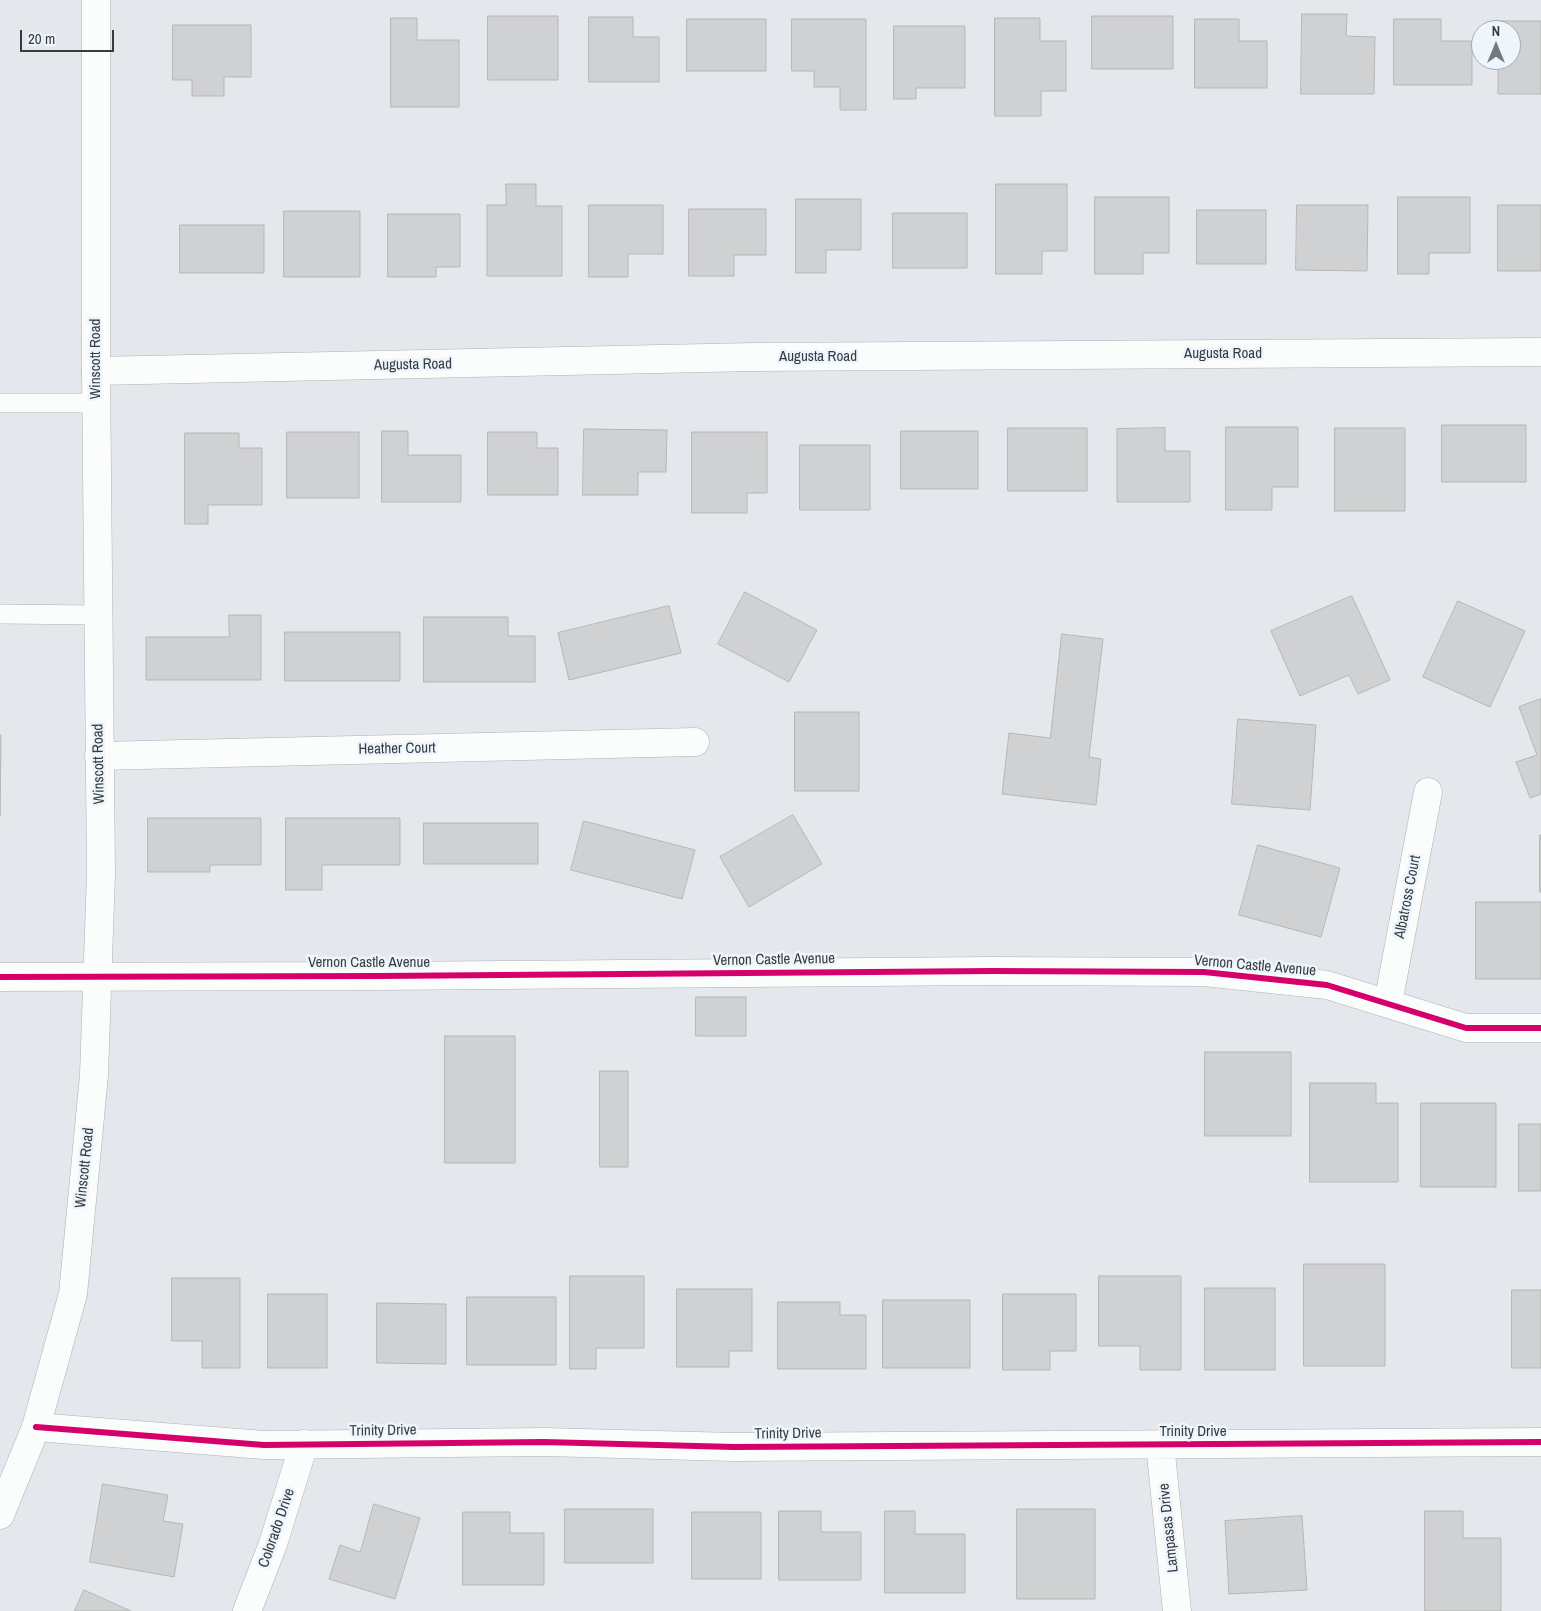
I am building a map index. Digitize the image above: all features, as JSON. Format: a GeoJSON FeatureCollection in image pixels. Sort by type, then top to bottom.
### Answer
{"type":"FeatureCollection","features":[{"type":"Feature","properties":{"kind":"street","name":"Winscott Road"},"geometry":{"type":"LineString","coordinates":[[0,1515],[36,1427],[72,1294],[94,1075],[101,873],[96,403],[96,0]]}},
{"type":"Feature","properties":{"kind":"street","name":"Augusta Road"},"geometry":{"type":"LineString","coordinates":[[96,371],[753,357],[1541,352]]}},
{"type":"Feature","properties":{"kind":"street","name":"Heather Court"},"geometry":{"type":"LineString","coordinates":[[99,756],[695,742]]}},
{"type":"Feature","properties":{"kind":"street","name":"Albatross Court"},"geometry":{"type":"LineString","coordinates":[[1388,1003],[1428,792]]}},
{"type":"Feature","properties":{"kind":"street","name":"Vernon Castle Avenue"},"geometry":{"type":"LineString","coordinates":[[0,976],[389,976],[992,970],[1204,972],[1327,985],[1466,1028],[1541,1028]]}},
{"type":"Feature","properties":{"kind":"street","name":"Trinity Drive"},"geometry":{"type":"LineString","coordinates":[[36,1427],[264,1445],[544,1442],[744,1447],[1541,1442]]}},
{"type":"Feature","properties":{"kind":"street","name":"Colorado Drive"},"geometry":{"type":"LineString","coordinates":[[247,1611],[273,1544],[304,1444]]}},
{"type":"Feature","properties":{"kind":"street","name":"Lampasas Drive"},"geometry":{"type":"LineString","coordinates":[[1160,1444],[1177,1611]]}},
{"type":"Feature","properties":{"kind":"lane"},"geometry":{"type":"LineString","coordinates":[[0,403],[96,403]]}},
{"type":"Feature","properties":{"kind":"lane"},"geometry":{"type":"LineString","coordinates":[[0,614],[98,615]]}},
{"type":"Feature","properties":{"kind":"building"},"geometry":{"type":"Polygon","coordinates":[[[1302,14],[1347,14],[1346,36],[1375,37],[1374,94],[1301,94],[1302,14]]]}},
{"type":"Feature","properties":{"kind":"building"},"geometry":{"type":"Polygon","coordinates":[[[488,16],[558,16],[558,80],[488,80],[488,16]]]}},
{"type":"Feature","properties":{"kind":"building"},"geometry":{"type":"Polygon","coordinates":[[[1092,16],[1173,16],[1173,69],[1092,69],[1092,16]]]}},
{"type":"Feature","properties":{"kind":"building"},"geometry":{"type":"Polygon","coordinates":[[[589,17],[633,17],[633,37],[659,37],[659,82],[589,82],[589,17]]]}},
{"type":"Feature","properties":{"kind":"building"},"geometry":{"type":"Polygon","coordinates":[[[391,18],[417,18],[417,40],[459,40],[459,107],[391,107],[391,18]]]}},
{"type":"Feature","properties":{"kind":"building"},"geometry":{"type":"Polygon","coordinates":[[[995,18],[1040,18],[1040,41],[1066,41],[1066,91],[1041,91],[1041,116],[995,116],[995,18]]]}},
{"type":"Feature","properties":{"kind":"building"},"geometry":{"type":"Polygon","coordinates":[[[687,19],[766,19],[766,71],[687,71],[687,19]]]}},
{"type":"Feature","properties":{"kind":"building"},"geometry":{"type":"Polygon","coordinates":[[[792,19],[866,19],[866,110],[840,110],[840,87],[814,87],[814,71],[792,71],[792,19]]]}},
{"type":"Feature","properties":{"kind":"building"},"geometry":{"type":"Polygon","coordinates":[[[1195,19],[1239,19],[1239,41],[1267,41],[1267,88],[1195,88],[1195,19]]]}},
{"type":"Feature","properties":{"kind":"building"},"geometry":{"type":"Polygon","coordinates":[[[1394,19],[1441,19],[1441,41],[1471,41],[1472,85],[1394,85],[1394,19]]]}},
{"type":"Feature","properties":{"kind":"building"},"geometry":{"type":"Polygon","coordinates":[[[1521,21],[1541,21],[1541,94],[1498,94],[1498,70],[1521,70],[1521,21]]]}},
{"type":"Feature","properties":{"kind":"building"},"geometry":{"type":"Polygon","coordinates":[[[173,25],[251,25],[251,77],[224,77],[224,96],[192,96],[192,80],[173,80],[173,25]]]}},
{"type":"Feature","properties":{"kind":"building"},"geometry":{"type":"Polygon","coordinates":[[[894,26],[965,26],[965,88],[916,88],[916,99],[894,99],[894,26]]]}},
{"type":"Feature","properties":{"kind":"building"},"geometry":{"type":"Polygon","coordinates":[[[506,184],[536,184],[536,206],[562,206],[562,276],[487,276],[487,205],[506,205],[506,184]]]}},
{"type":"Feature","properties":{"kind":"building"},"geometry":{"type":"Polygon","coordinates":[[[996,184],[1067,184],[1067,251],[1042,251],[1042,274],[996,274],[996,184]]]}},
{"type":"Feature","properties":{"kind":"building"},"geometry":{"type":"Polygon","coordinates":[[[1095,197],[1169,197],[1169,253],[1143,253],[1143,274],[1095,274],[1095,197]]]}},
{"type":"Feature","properties":{"kind":"building"},"geometry":{"type":"Polygon","coordinates":[[[1398,197],[1470,197],[1470,253],[1429,253],[1429,274],[1398,274],[1398,197]]]}},
{"type":"Feature","properties":{"kind":"building"},"geometry":{"type":"Polygon","coordinates":[[[796,199],[861,199],[861,250],[826,250],[826,273],[796,273],[796,199]]]}},
{"type":"Feature","properties":{"kind":"building"},"geometry":{"type":"Polygon","coordinates":[[[589,205],[663,205],[663,254],[628,254],[628,277],[589,277],[589,205]]]}},
{"type":"Feature","properties":{"kind":"building"},"geometry":{"type":"Polygon","coordinates":[[[1297,205],[1368,205],[1367,271],[1296,270],[1297,205]]]}},
{"type":"Feature","properties":{"kind":"building"},"geometry":{"type":"Polygon","coordinates":[[[1498,205],[1541,205],[1541,271],[1498,271],[1498,205]]]}},
{"type":"Feature","properties":{"kind":"building"},"geometry":{"type":"Polygon","coordinates":[[[689,209],[766,209],[766,255],[734,255],[734,276],[689,276],[689,209]]]}},
{"type":"Feature","properties":{"kind":"building"},"geometry":{"type":"Polygon","coordinates":[[[1197,210],[1266,210],[1266,264],[1197,264],[1197,210]]]}},
{"type":"Feature","properties":{"kind":"building"},"geometry":{"type":"Polygon","coordinates":[[[284,211],[360,211],[360,277],[284,277],[284,211]]]}},
{"type":"Feature","properties":{"kind":"building"},"geometry":{"type":"Polygon","coordinates":[[[893,213],[967,213],[967,268],[893,268],[893,213]]]}},
{"type":"Feature","properties":{"kind":"building"},"geometry":{"type":"Polygon","coordinates":[[[388,214],[460,214],[460,267],[436,267],[436,277],[388,277],[388,214]]]}},
{"type":"Feature","properties":{"kind":"building"},"geometry":{"type":"Polygon","coordinates":[[[180,225],[264,225],[264,273],[180,273],[180,225]]]}},
{"type":"Feature","properties":{"kind":"building"},"geometry":{"type":"Polygon","coordinates":[[[1442,425],[1526,425],[1526,482],[1442,482],[1442,425]]]}},
{"type":"Feature","properties":{"kind":"building"},"geometry":{"type":"Polygon","coordinates":[[[1226,427],[1298,427],[1298,487],[1272,487],[1272,510],[1226,510],[1226,427]]]}},
{"type":"Feature","properties":{"kind":"building"},"geometry":{"type":"Polygon","coordinates":[[[1008,428],[1087,428],[1087,491],[1008,491],[1008,428]]]}},
{"type":"Feature","properties":{"kind":"building"},"geometry":{"type":"Polygon","coordinates":[[[1165,428],[1165,451],[1190,451],[1190,502],[1117,502],[1117,429],[1165,428]]]}},
{"type":"Feature","properties":{"kind":"building"},"geometry":{"type":"Polygon","coordinates":[[[1335,428],[1405,428],[1405,511],[1335,511],[1335,428]]]}},
{"type":"Feature","properties":{"kind":"building"},"geometry":{"type":"Polygon","coordinates":[[[584,429],[667,430],[666,472],[638,472],[638,495],[583,495],[584,429]]]}},
{"type":"Feature","properties":{"kind":"building"},"geometry":{"type":"Polygon","coordinates":[[[382,431],[408,431],[408,455],[461,455],[461,502],[382,502],[382,431]]]}},
{"type":"Feature","properties":{"kind":"building"},"geometry":{"type":"Polygon","coordinates":[[[901,431],[978,431],[978,489],[901,489],[901,431]]]}},
{"type":"Feature","properties":{"kind":"building"},"geometry":{"type":"Polygon","coordinates":[[[287,432],[359,432],[359,498],[287,498],[287,432]]]}},
{"type":"Feature","properties":{"kind":"building"},"geometry":{"type":"Polygon","coordinates":[[[488,432],[537,432],[537,448],[558,448],[558,495],[488,495],[488,432]]]}},
{"type":"Feature","properties":{"kind":"building"},"geometry":{"type":"Polygon","coordinates":[[[692,432],[767,432],[767,493],[747,493],[747,513],[692,513],[692,432]]]}},
{"type":"Feature","properties":{"kind":"building"},"geometry":{"type":"Polygon","coordinates":[[[185,433],[239,433],[239,448],[262,448],[262,505],[208,505],[208,524],[185,524],[185,433]]]}},
{"type":"Feature","properties":{"kind":"building"},"geometry":{"type":"Polygon","coordinates":[[[800,445],[870,445],[870,510],[800,510],[800,445]]]}},
{"type":"Feature","properties":{"kind":"building"},"geometry":{"type":"Polygon","coordinates":[[[745,592],[817,630],[789,682],[718,644],[745,592]]]}},
{"type":"Feature","properties":{"kind":"building"},"geometry":{"type":"Polygon","coordinates":[[[1352,596],[1390,680],[1358,694],[1349,675],[1300,696],[1271,631],[1352,596]]]}},
{"type":"Feature","properties":{"kind":"building"},"geometry":{"type":"Polygon","coordinates":[[[1458,601],[1525,631],[1490,707],[1423,677],[1458,601]]]}},
{"type":"Feature","properties":{"kind":"building"},"geometry":{"type":"Polygon","coordinates":[[[669,606],[681,653],[569,680],[558,633],[669,606]]]}},
{"type":"Feature","properties":{"kind":"building"},"geometry":{"type":"Polygon","coordinates":[[[229,615],[261,615],[261,680],[146,680],[146,637],[229,637],[229,615]]]}},
{"type":"Feature","properties":{"kind":"building"},"geometry":{"type":"Polygon","coordinates":[[[424,617],[508,617],[508,636],[535,636],[535,682],[424,682],[424,617]]]}},
{"type":"Feature","properties":{"kind":"building"},"geometry":{"type":"Polygon","coordinates":[[[285,632],[400,632],[400,681],[285,681],[285,632]]]}},
{"type":"Feature","properties":{"kind":"building"},"geometry":{"type":"Polygon","coordinates":[[[1062,634],[1103,639],[1089,757],[1101,759],[1096,805],[1002,794],[1009,733],[1050,738],[1062,634]]]}},
{"type":"Feature","properties":{"kind":"building"},"geometry":{"type":"Polygon","coordinates":[[[1541,699],[1541,794],[1530,798],[1516,762],[1537,755],[1519,707],[1541,699]]]}},
{"type":"Feature","properties":{"kind":"building"},"geometry":{"type":"Polygon","coordinates":[[[795,712],[859,712],[859,791],[795,791],[795,712]]]}},
{"type":"Feature","properties":{"kind":"building"},"geometry":{"type":"Polygon","coordinates":[[[1238,719],[1316,725],[1310,810],[1232,804],[1238,719]]]}},
{"type":"Feature","properties":{"kind":"building"},"geometry":{"type":"Polygon","coordinates":[[[0,735],[1,735],[0,816],[0,735]]]}},
{"type":"Feature","properties":{"kind":"building"},"geometry":{"type":"Polygon","coordinates":[[[793,815],[822,864],[749,907],[720,857],[793,815]]]}},
{"type":"Feature","properties":{"kind":"building"},"geometry":{"type":"Polygon","coordinates":[[[148,818],[261,818],[261,865],[210,865],[210,872],[148,872],[148,818]]]}},
{"type":"Feature","properties":{"kind":"building"},"geometry":{"type":"Polygon","coordinates":[[[286,818],[400,818],[400,865],[322,865],[322,890],[286,890],[286,818]]]}},
{"type":"Feature","properties":{"kind":"building"},"geometry":{"type":"Polygon","coordinates":[[[584,821],[695,850],[682,899],[571,870],[584,821]]]}},
{"type":"Feature","properties":{"kind":"building"},"geometry":{"type":"Polygon","coordinates":[[[424,823],[538,823],[538,864],[424,864],[424,823]]]}},
{"type":"Feature","properties":{"kind":"building"},"geometry":{"type":"Polygon","coordinates":[[[1541,835],[1541,892],[1540,892],[1541,835]]]}},
{"type":"Feature","properties":{"kind":"building"},"geometry":{"type":"Polygon","coordinates":[[[1258,845],[1340,868],[1321,937],[1239,915],[1258,845]]]}},
{"type":"Feature","properties":{"kind":"building"},"geometry":{"type":"Polygon","coordinates":[[[1476,902],[1541,902],[1541,979],[1476,979],[1476,902]]]}},
{"type":"Feature","properties":{"kind":"building"},"geometry":{"type":"Polygon","coordinates":[[[696,997],[746,997],[746,1036],[696,1036],[696,997]]]}},
{"type":"Feature","properties":{"kind":"building"},"geometry":{"type":"Polygon","coordinates":[[[445,1036],[515,1036],[515,1163],[445,1163],[445,1036]]]}},
{"type":"Feature","properties":{"kind":"building"},"geometry":{"type":"Polygon","coordinates":[[[1205,1052],[1291,1052],[1291,1136],[1205,1136],[1205,1052]]]}},
{"type":"Feature","properties":{"kind":"building"},"geometry":{"type":"Polygon","coordinates":[[[600,1071],[628,1071],[628,1167],[600,1167],[600,1071]]]}},
{"type":"Feature","properties":{"kind":"building"},"geometry":{"type":"Polygon","coordinates":[[[1310,1083],[1376,1083],[1376,1103],[1398,1103],[1398,1182],[1310,1182],[1310,1083]]]}},
{"type":"Feature","properties":{"kind":"building"},"geometry":{"type":"Polygon","coordinates":[[[1421,1103],[1496,1103],[1496,1187],[1421,1187],[1421,1103]]]}},
{"type":"Feature","properties":{"kind":"building"},"geometry":{"type":"Polygon","coordinates":[[[1519,1124],[1541,1124],[1541,1191],[1519,1191],[1519,1124]]]}},
{"type":"Feature","properties":{"kind":"building"},"geometry":{"type":"Polygon","coordinates":[[[1304,1264],[1385,1264],[1385,1366],[1304,1366],[1304,1264]]]}},
{"type":"Feature","properties":{"kind":"building"},"geometry":{"type":"Polygon","coordinates":[[[570,1276],[644,1276],[644,1348],[596,1348],[596,1369],[570,1369],[570,1276]]]}},
{"type":"Feature","properties":{"kind":"building"},"geometry":{"type":"Polygon","coordinates":[[[1099,1276],[1181,1276],[1181,1370],[1140,1370],[1140,1346],[1099,1346],[1099,1276]]]}},
{"type":"Feature","properties":{"kind":"building"},"geometry":{"type":"Polygon","coordinates":[[[172,1278],[240,1278],[240,1368],[202,1368],[202,1341],[172,1341],[172,1278]]]}},
{"type":"Feature","properties":{"kind":"building"},"geometry":{"type":"Polygon","coordinates":[[[1205,1288],[1275,1288],[1275,1370],[1205,1370],[1205,1288]]]}},
{"type":"Feature","properties":{"kind":"building"},"geometry":{"type":"Polygon","coordinates":[[[677,1289],[752,1289],[752,1351],[729,1351],[729,1367],[677,1367],[677,1289]]]}},
{"type":"Feature","properties":{"kind":"building"},"geometry":{"type":"Polygon","coordinates":[[[1512,1290],[1541,1290],[1541,1368],[1512,1368],[1512,1290]]]}},
{"type":"Feature","properties":{"kind":"building"},"geometry":{"type":"Polygon","coordinates":[[[268,1294],[327,1294],[327,1368],[268,1368],[268,1294]]]}},
{"type":"Feature","properties":{"kind":"building"},"geometry":{"type":"Polygon","coordinates":[[[1003,1294],[1076,1294],[1076,1351],[1050,1351],[1050,1370],[1003,1370],[1003,1294]]]}},
{"type":"Feature","properties":{"kind":"building"},"geometry":{"type":"Polygon","coordinates":[[[467,1297],[556,1297],[556,1365],[467,1365],[467,1297]]]}},
{"type":"Feature","properties":{"kind":"building"},"geometry":{"type":"Polygon","coordinates":[[[883,1300],[970,1300],[970,1368],[883,1368],[883,1300]]]}},
{"type":"Feature","properties":{"kind":"building"},"geometry":{"type":"Polygon","coordinates":[[[778,1302],[840,1302],[840,1315],[866,1315],[866,1369],[778,1369],[778,1302]]]}},
{"type":"Feature","properties":{"kind":"building"},"geometry":{"type":"Polygon","coordinates":[[[377,1303],[446,1304],[446,1364],[377,1363],[377,1303]]]}},
{"type":"Feature","properties":{"kind":"building"},"geometry":{"type":"Polygon","coordinates":[[[103,1484],[168,1495],[163,1521],[183,1524],[174,1577],[90,1562],[103,1484]]]}},
{"type":"Feature","properties":{"kind":"building"},"geometry":{"type":"Polygon","coordinates":[[[374,1504],[420,1518],[395,1599],[329,1579],[340,1545],[360,1552],[374,1504]]]}},
{"type":"Feature","properties":{"kind":"building"},"geometry":{"type":"Polygon","coordinates":[[[565,1509],[653,1509],[653,1563],[565,1563],[565,1509]]]}},
{"type":"Feature","properties":{"kind":"building"},"geometry":{"type":"Polygon","coordinates":[[[1017,1509],[1095,1509],[1095,1599],[1017,1599],[1017,1509]]]}},
{"type":"Feature","properties":{"kind":"building"},"geometry":{"type":"Polygon","coordinates":[[[779,1511],[821,1511],[821,1532],[861,1532],[861,1580],[779,1580],[779,1511]]]}},
{"type":"Feature","properties":{"kind":"building"},"geometry":{"type":"Polygon","coordinates":[[[885,1511],[915,1511],[915,1534],[965,1534],[965,1593],[885,1593],[885,1511]]]}},
{"type":"Feature","properties":{"kind":"building"},"geometry":{"type":"Polygon","coordinates":[[[1425,1511],[1463,1511],[1463,1538],[1501,1538],[1501,1611],[1425,1611],[1425,1511]]]}},
{"type":"Feature","properties":{"kind":"building"},"geometry":{"type":"Polygon","coordinates":[[[463,1512],[510,1512],[510,1533],[544,1533],[544,1585],[463,1585],[463,1512]]]}},
{"type":"Feature","properties":{"kind":"building"},"geometry":{"type":"Polygon","coordinates":[[[692,1512],[761,1512],[761,1579],[692,1579],[692,1512]]]}},
{"type":"Feature","properties":{"kind":"building"},"geometry":{"type":"Polygon","coordinates":[[[1302,1516],[1307,1590],[1229,1594],[1225,1521],[1302,1516]]]}},
{"type":"Feature","properties":{"kind":"building"},"geometry":{"type":"Polygon","coordinates":[[[84,1590],[131,1611],[75,1611],[84,1590]]]}},
{"type":"Feature","properties":{"kind":"cycle path"},"geometry":{"type":"LineString","coordinates":[[0,977],[992,971],[1204,972],[1327,985],[1466,1028],[1541,1028]]}},
{"type":"Feature","properties":{"kind":"cycle path"},"geometry":{"type":"LineString","coordinates":[[36,1427],[264,1445],[544,1442],[734,1447],[1541,1442]]}}]}
